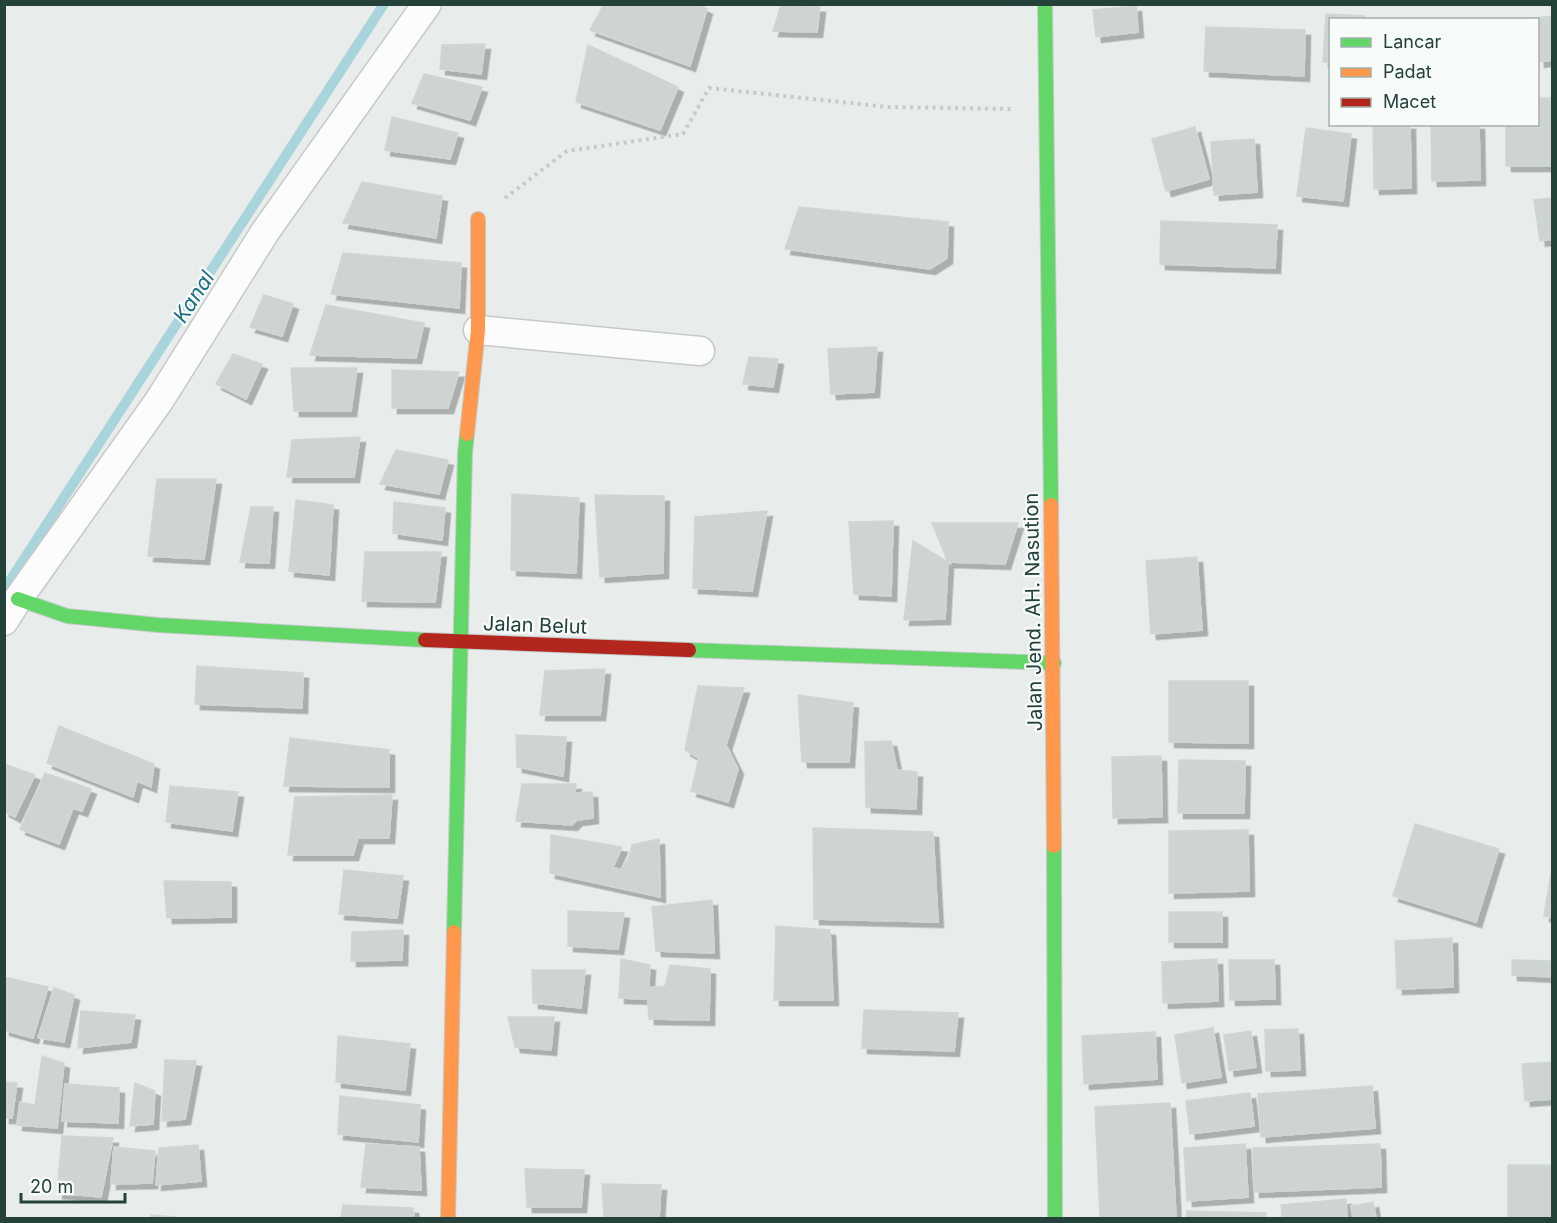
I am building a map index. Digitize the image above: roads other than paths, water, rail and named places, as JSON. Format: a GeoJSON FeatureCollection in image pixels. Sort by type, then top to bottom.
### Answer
{"type":"FeatureCollection","features":[{"type":"Feature","properties":{"kind":"main road","name":"Jalan Jend. AH. Nasution"},"geometry":{"type":"LineString","coordinates":[[1045,4],[1054,663],[1055,1218]]}},
{"type":"Feature","properties":{"kind":"main road"},"geometry":{"type":"LineString","coordinates":[[448,1218],[465,453],[478,330],[478,219]]}},
{"type":"Feature","properties":{"kind":"main road","name":"Jalan Belut"},"geometry":{"type":"LineString","coordinates":[[11,610],[158,625],[460,642],[1054,663]]}},
{"type":"Feature","properties":{"kind":"street"},"geometry":{"type":"LineString","coordinates":[[11,610],[159,401],[265,232],[427,4]]}},
{"type":"Feature","properties":{"kind":"street"},"geometry":{"type":"LineString","coordinates":[[478,330],[700,351]]}},
{"type":"Feature","properties":{"kind":"waterway","name":"Kanal"},"geometry":{"type":"LineString","coordinates":[[4,590],[384,4]]}}]}
